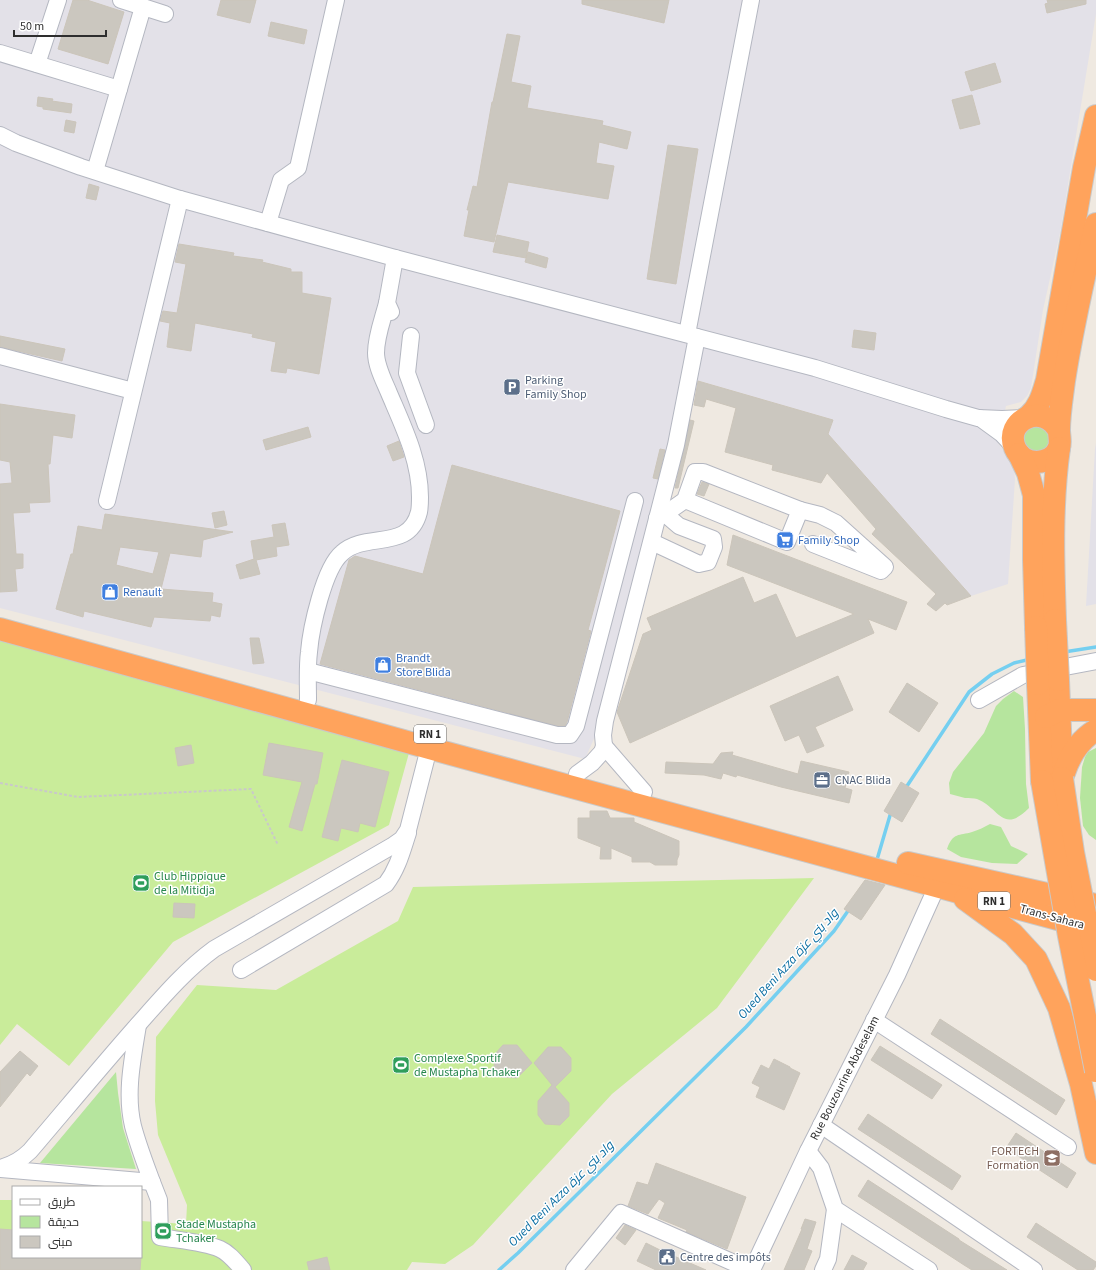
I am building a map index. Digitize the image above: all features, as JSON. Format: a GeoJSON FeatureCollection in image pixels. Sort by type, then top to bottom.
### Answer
{"type":"FeatureCollection","features":[{"type":"Feature","properties":{"kind":"highway"},"geometry":{"type":"LineString","coordinates":[[1046,624],[1034,560],[1034,495],[1028,473],[1017,451],[1013,437],[1014,431],[1021,421],[1035,411],[1047,380],[1084,168],[1096,116]]}},
{"type":"Feature","properties":{"kind":"highway"},"geometry":{"type":"LineString","coordinates":[[1096,224],[1087,262],[1064,382],[1053,515],[1053,558],[1046,624],[1048,682],[1039,720],[1052,780],[1073,852],[1096,970]]}},
{"type":"Feature","properties":{"kind":"highway"},"geometry":{"type":"LineString","coordinates":[[1017,451],[1029,461],[1040,462],[1051,457],[1059,439],[1054,423],[1047,418],[1038,415],[1028,417]]}},
{"type":"Feature","properties":{"kind":"highway","name":"RN 1"},"geometry":{"type":"LineString","coordinates":[[0,615],[644,792],[858,858]]}},
{"type":"Feature","properties":{"kind":"highway","name":"RN 1"},"geometry":{"type":"LineString","coordinates":[[0,629],[429,748],[858,858],[895,867],[1095,905]]}},
{"type":"Feature","properties":{"kind":"highway"},"geometry":{"type":"LineString","coordinates":[[1048,682],[1060,720],[1052,780],[1069,936],[1096,1071]]}},
{"type":"Feature","properties":{"kind":"highway"},"geometry":{"type":"LineString","coordinates":[[1060,720],[1096,710]]}},
{"type":"Feature","properties":{"kind":"highway"},"geometry":{"type":"LineString","coordinates":[[1039,720],[1060,720],[1096,729]]}},
{"type":"Feature","properties":{"kind":"highway"},"geometry":{"type":"LineString","coordinates":[[1052,780],[1071,756],[1076,747],[1096,729]]}},
{"type":"Feature","properties":{"kind":"highway","name":"Trans-Sahara"},"geometry":{"type":"LineString","coordinates":[[895,867],[945,888],[1096,930]]}},
{"type":"Feature","properties":{"kind":"highway"},"geometry":{"type":"LineString","coordinates":[[945,888],[1012,934],[1036,959],[1059,1008],[1081,1084],[1096,1153]]}},
{"type":"Feature","properties":{"kind":"street"},"geometry":{"type":"LineString","coordinates":[[37,64],[58,0]]}},
{"type":"Feature","properties":{"kind":"street"},"geometry":{"type":"LineString","coordinates":[[121,0],[165,14]]}},
{"type":"Feature","properties":{"kind":"street"},"geometry":{"type":"LineString","coordinates":[[268,223],[281,180],[298,168],[336,0]]}},
{"type":"Feature","properties":{"kind":"street"},"geometry":{"type":"LineString","coordinates":[[577,774],[592,763],[602,752],[604,746],[603,735],[605,721],[652,542],[661,516],[676,445],[692,336],[751,0]]}},
{"type":"Feature","properties":{"kind":"street"},"geometry":{"type":"LineString","coordinates":[[94,171],[143,7]]}},
{"type":"Feature","properties":{"kind":"street"},"geometry":{"type":"LineString","coordinates":[[0,53],[119,89]]}},
{"type":"Feature","properties":{"kind":"street"},"geometry":{"type":"LineString","coordinates":[[0,135],[16,143],[94,171],[180,199],[395,258],[815,368],[978,418],[1002,419],[1028,417]]}},
{"type":"Feature","properties":{"kind":"street"},"geometry":{"type":"LineString","coordinates":[[107,502],[180,199]]}},
{"type":"Feature","properties":{"kind":"street"},"geometry":{"type":"LineString","coordinates":[[308,700],[309,651],[325,582],[334,562],[346,549],[391,539],[406,534],[415,525],[420,510],[419,486],[414,456],[385,384],[376,354],[378,337],[387,303],[395,258]]}},
{"type":"Feature","properties":{"kind":"street"},"geometry":{"type":"LineString","coordinates":[[387,303],[394,318]]}},
{"type":"Feature","properties":{"kind":"street"},"geometry":{"type":"LineString","coordinates":[[411,336],[407,373],[426,425]]}},
{"type":"Feature","properties":{"kind":"street"},"geometry":{"type":"LineString","coordinates":[[0,356],[133,391]]}},
{"type":"Feature","properties":{"kind":"street"},"geometry":{"type":"LineString","coordinates":[[978,418],[998,431],[1017,451]]}},
{"type":"Feature","properties":{"kind":"street"},"geometry":{"type":"LineString","coordinates":[[661,516],[685,500],[695,472],[703,472],[800,510],[820,515],[836,523],[885,567],[881,571],[814,544]]}},
{"type":"Feature","properties":{"kind":"street"},"geometry":{"type":"LineString","coordinates":[[685,500],[787,542],[800,510]]}},
{"type":"Feature","properties":{"kind":"street"},"geometry":{"type":"LineString","coordinates":[[308,672],[557,735],[570,735],[576,726],[635,501]]}},
{"type":"Feature","properties":{"kind":"street"},"geometry":{"type":"LineString","coordinates":[[652,542],[699,564],[708,562],[714,547],[713,539],[679,526],[661,516]]}},
{"type":"Feature","properties":{"kind":"street"},"geometry":{"type":"LineString","coordinates":[[979,700],[1023,676],[1096,661]]}},
{"type":"Feature","properties":{"kind":"street"},"geometry":{"type":"LineString","coordinates":[[604,746],[644,792]]}},
{"type":"Feature","properties":{"kind":"street"},"geometry":{"type":"LineString","coordinates":[[241,970],[386,884],[398,865],[429,748]]}},
{"type":"Feature","properties":{"kind":"street"},"geometry":{"type":"LineString","coordinates":[[0,1169],[15,1163],[30,1151],[138,1024],[184,973],[214,948],[392,846],[402,839],[408,830]]}},
{"type":"Feature","properties":{"kind":"street","name":"Rue Bouzourine Abdeselam"},"geometry":{"type":"LineString","coordinates":[[751,1270],[808,1151],[874,1020],[945,888]]}},
{"type":"Feature","properties":{"kind":"street"},"geometry":{"type":"LineString","coordinates":[[874,1020],[1068,1147]]}},
{"type":"Feature","properties":{"kind":"street"},"geometry":{"type":"LineString","coordinates":[[138,1024],[130,1084],[130,1104],[133,1125],[159,1200],[160,1237],[208,1245],[220,1249],[232,1258],[243,1270]]}},
{"type":"Feature","properties":{"kind":"street"},"geometry":{"type":"LineString","coordinates":[[821,1125],[1034,1270]]}},
{"type":"Feature","properties":{"kind":"street"},"geometry":{"type":"LineString","coordinates":[[808,1151],[821,1168],[835,1209],[828,1259],[823,1270]]}},
{"type":"Feature","properties":{"kind":"street"},"geometry":{"type":"LineString","coordinates":[[0,1169],[152,1182]]}},
{"type":"Feature","properties":{"kind":"street"},"geometry":{"type":"LineString","coordinates":[[835,1209],[929,1270]]}},
{"type":"Feature","properties":{"kind":"street"},"geometry":{"type":"LineString","coordinates":[[574,1270],[621,1213],[724,1265],[751,1270]]}},
{"type":"Feature","properties":{"kind":"path"},"geometry":{"type":"LineString","coordinates":[[0,784],[78,797],[251,789],[278,846]]}},
{"type":"Feature","properties":{"kind":"shaded area"},"geometry":{"type":"Polygon","coordinates":[[[0,0],[1096,0],[1096,14],[1060,233],[1043,310],[1031,388],[1027,396],[1021,402],[1006,406],[998,443],[1009,458],[1014,469],[1015,479],[1008,584],[971,596],[828,434],[833,420],[689,378],[597,732],[585,759],[0,608],[0,0]]]}},
{"type":"Feature","properties":{"kind":"shaded area"},"geometry":{"type":"Polygon","coordinates":[[[1096,443],[1096,604],[1086,606],[1095,449],[1096,443]]]}},
{"type":"Feature","properties":{"kind":"green space"},"geometry":{"type":"Polygon","coordinates":[[[1036,426],[1045,430],[1049,439],[1045,448],[1036,452],[1027,448],[1023,439],[1027,430],[1036,426]]]}},
{"type":"Feature","properties":{"kind":"green space","name":"Club Hippique de la Mitidja"},"geometry":{"type":"Polygon","coordinates":[[[0,641],[268,712],[409,753],[389,825],[173,942],[69,1066],[17,1024],[0,1045],[0,641]]]}},
{"type":"Feature","properties":{"kind":"green space"},"geometry":{"type":"Polygon","coordinates":[[[1014,691],[1023,697],[1026,784],[1029,808],[1020,816],[1013,819],[1006,819],[977,799],[965,798],[950,794],[949,783],[953,772],[984,733],[996,706],[1014,691]]]}},
{"type":"Feature","properties":{"kind":"green space"},"geometry":{"type":"Polygon","coordinates":[[[1096,748],[1096,840],[1089,835],[1083,826],[1080,798],[1082,767],[1085,757],[1088,752],[1096,748]]]}},
{"type":"Feature","properties":{"kind":"green space"},"geometry":{"type":"Polygon","coordinates":[[[990,824],[1001,827],[1011,846],[1028,854],[1017,864],[992,863],[961,857],[947,849],[954,837],[977,830],[990,824]]]}},
{"type":"Feature","properties":{"kind":"green space","name":"Complexe Sportif de Mustapha Tchaker"},"geometry":{"type":"Polygon","coordinates":[[[814,878],[717,1008],[612,1094],[473,1245],[445,1264],[412,1262],[407,1270],[0,1270],[0,1200],[12,1200],[12,1258],[142,1258],[142,1221],[186,1224],[187,1205],[158,1135],[155,1101],[156,1037],[197,985],[276,990],[398,921],[413,887],[814,878]]]}},
{"type":"Feature","properties":{"kind":"green space"},"geometry":{"type":"Polygon","coordinates":[[[116,1072],[123,1128],[136,1169],[40,1163],[116,1072]]]}},
{"type":"Feature","properties":{"kind":"building"},"geometry":{"type":"Polygon","coordinates":[[[73,0],[87,0],[124,12],[108,64],[58,49],[73,0]]]}},
{"type":"Feature","properties":{"kind":"building"},"geometry":{"type":"Polygon","coordinates":[[[221,0],[256,0],[250,23],[217,15],[221,0]]]}},
{"type":"Feature","properties":{"kind":"building"},"geometry":{"type":"Polygon","coordinates":[[[582,0],[669,0],[664,23],[582,4],[582,0]]]}},
{"type":"Feature","properties":{"kind":"building"},"geometry":{"type":"Polygon","coordinates":[[[1047,0],[1086,0],[1086,4],[1047,13],[1045,4],[1048,3],[1047,0]]]}},
{"type":"Feature","properties":{"kind":"building"},"geometry":{"type":"Polygon","coordinates":[[[271,22],[307,30],[304,44],[268,36],[271,22]]]}},
{"type":"Feature","properties":{"kind":"building"},"geometry":{"type":"Polygon","coordinates":[[[507,34],[520,36],[511,82],[531,86],[527,108],[603,121],[602,125],[631,132],[627,149],[599,142],[596,163],[614,166],[608,199],[508,182],[494,242],[464,236],[469,210],[467,210],[473,186],[477,187],[492,102],[507,34]]]}},
{"type":"Feature","properties":{"kind":"building"},"geometry":{"type":"Polygon","coordinates":[[[995,63],[1001,82],[971,91],[965,72],[995,63]]]}},
{"type":"Feature","properties":{"kind":"building"},"geometry":{"type":"Polygon","coordinates":[[[972,95],[980,124],[960,129],[952,100],[972,95]]]}},
{"type":"Feature","properties":{"kind":"building"},"geometry":{"type":"Polygon","coordinates":[[[38,97],[72,104],[71,113],[43,109],[43,107],[37,106],[38,97]]]}},
{"type":"Feature","properties":{"kind":"building"},"geometry":{"type":"Polygon","coordinates":[[[66,120],[76,122],[74,133],[64,131],[66,120]]]}},
{"type":"Feature","properties":{"kind":"building"},"geometry":{"type":"Polygon","coordinates":[[[668,145],[698,149],[676,284],[647,279],[668,145]]]}},
{"type":"Feature","properties":{"kind":"building"},"geometry":{"type":"Polygon","coordinates":[[[89,184],[99,187],[96,200],[86,198],[89,184]]]}},
{"type":"Feature","properties":{"kind":"building"},"geometry":{"type":"Polygon","coordinates":[[[497,235],[529,242],[526,258],[493,252],[497,235]]]}},
{"type":"Feature","properties":{"kind":"building"},"geometry":{"type":"Polygon","coordinates":[[[179,244],[234,253],[233,256],[263,260],[262,262],[291,269],[291,272],[302,272],[302,293],[331,298],[319,374],[287,368],[286,373],[271,371],[276,342],[252,337],[253,334],[195,323],[191,351],[167,347],[170,323],[160,321],[163,311],[177,313],[186,264],[175,262],[179,244]]]}},
{"type":"Feature","properties":{"kind":"building"},"geometry":{"type":"Polygon","coordinates":[[[528,252],[548,258],[546,268],[525,262],[528,252]]]}},
{"type":"Feature","properties":{"kind":"building"},"geometry":{"type":"Polygon","coordinates":[[[854,330],[876,333],[874,350],[852,347],[854,330]]]}},
{"type":"Feature","properties":{"kind":"building"},"geometry":{"type":"Polygon","coordinates":[[[0,336],[65,349],[62,361],[0,347],[0,336]]]}},
{"type":"Feature","properties":{"kind":"building"},"geometry":{"type":"Polygon","coordinates":[[[698,381],[833,420],[828,434],[971,596],[947,605],[945,603],[936,611],[927,604],[936,594],[872,534],[876,529],[827,473],[821,483],[772,470],[773,465],[725,452],[736,408],[706,399],[704,407],[694,405],[698,381]]]}},
{"type":"Feature","properties":{"kind":"building"},"geometry":{"type":"Polygon","coordinates":[[[0,404],[75,415],[72,438],[53,435],[50,464],[48,464],[50,502],[29,503],[30,512],[13,513],[16,554],[23,554],[23,568],[15,569],[17,591],[0,592],[0,484],[12,483],[10,462],[0,460],[0,404]]]}},
{"type":"Feature","properties":{"kind":"building"},"geometry":{"type":"Polygon","coordinates":[[[690,420],[694,421],[678,488],[675,488],[690,420]]]}},
{"type":"Feature","properties":{"kind":"building"},"geometry":{"type":"Polygon","coordinates":[[[308,427],[311,437],[266,450],[263,440],[308,427]]]}},
{"type":"Feature","properties":{"kind":"building"},"geometry":{"type":"Polygon","coordinates":[[[399,441],[404,457],[393,461],[387,446],[399,441]]]}},
{"type":"Feature","properties":{"kind":"building"},"geometry":{"type":"Polygon","coordinates":[[[660,449],[665,450],[658,479],[653,478],[660,449]]]}},
{"type":"Feature","properties":{"kind":"building"},"geometry":{"type":"Polygon","coordinates":[[[452,465],[620,511],[588,630],[591,631],[565,726],[558,726],[320,664],[349,560],[355,556],[423,574],[452,465]]]}},
{"type":"Feature","properties":{"kind":"building"},"geometry":{"type":"Polygon","coordinates":[[[702,482],[709,484],[704,496],[697,494],[702,482]]]}},
{"type":"Feature","properties":{"kind":"building"},"geometry":{"type":"Polygon","coordinates":[[[224,511],[227,525],[215,528],[212,513],[224,511]]]}},
{"type":"Feature","properties":{"kind":"building"},"geometry":{"type":"Polygon","coordinates":[[[105,514],[233,532],[203,540],[201,557],[170,553],[161,589],[213,593],[212,602],[222,604],[220,617],[211,615],[210,621],[154,617],[151,627],[84,611],[83,617],[56,609],[71,554],[73,554],[78,526],[102,530],[105,514]],[[120,547],[116,565],[153,574],[159,552],[120,547]]]}},
{"type":"Feature","properties":{"kind":"building"},"geometry":{"type":"Polygon","coordinates":[[[285,523],[289,545],[276,547],[277,556],[256,560],[260,574],[240,579],[236,565],[254,559],[251,541],[274,537],[272,525],[285,523]]]}},
{"type":"Feature","properties":{"kind":"building"},"geometry":{"type":"Polygon","coordinates":[[[733,535],[907,602],[896,630],[868,619],[874,633],[630,743],[617,712],[643,634],[652,630],[647,618],[743,577],[754,603],[776,594],[796,638],[854,614],[727,565],[733,535]]]}},
{"type":"Feature","properties":{"kind":"building"},"geometry":{"type":"Polygon","coordinates":[[[250,638],[259,638],[264,663],[253,664],[250,638]]]}},
{"type":"Feature","properties":{"kind":"building"},"geometry":{"type":"Polygon","coordinates":[[[838,676],[853,710],[815,727],[824,746],[807,753],[799,735],[785,741],[770,706],[838,676]]]}},
{"type":"Feature","properties":{"kind":"building"},"geometry":{"type":"Polygon","coordinates":[[[907,683],[938,703],[919,732],[889,712],[907,683]]]}},
{"type":"Feature","properties":{"kind":"building"},"geometry":{"type":"Polygon","coordinates":[[[269,743],[323,753],[317,784],[315,784],[302,831],[289,827],[302,782],[263,775],[269,743]]]}},
{"type":"Feature","properties":{"kind":"building"},"geometry":{"type":"Polygon","coordinates":[[[191,745],[194,763],[178,766],[175,748],[191,745]]]}},
{"type":"Feature","properties":{"kind":"building"},"geometry":{"type":"Polygon","coordinates":[[[733,752],[732,755],[798,774],[801,761],[849,772],[845,788],[852,790],[849,803],[737,775],[736,777],[723,773],[721,779],[704,775],[665,773],[666,762],[713,764],[721,753],[733,752]]]}},
{"type":"Feature","properties":{"kind":"building"},"geometry":{"type":"Polygon","coordinates":[[[342,760],[389,772],[375,827],[360,823],[358,832],[341,828],[338,841],[322,837],[342,760]]]}},
{"type":"Feature","properties":{"kind":"building"},"geometry":{"type":"Polygon","coordinates":[[[901,782],[919,793],[902,822],[884,811],[901,782]]]}},
{"type":"Feature","properties":{"kind":"building"},"geometry":{"type":"Polygon","coordinates":[[[590,811],[607,811],[610,818],[634,818],[634,822],[679,841],[677,865],[655,865],[650,862],[632,862],[632,857],[611,848],[611,859],[600,859],[601,847],[578,838],[578,818],[590,818],[590,811]]]}},
{"type":"Feature","properties":{"kind":"building"},"geometry":{"type":"Polygon","coordinates":[[[865,880],[885,885],[861,920],[844,909],[865,880]]]}},
{"type":"Feature","properties":{"kind":"building"},"geometry":{"type":"Polygon","coordinates":[[[174,903],[195,904],[194,918],[173,917],[174,903]]]}},
{"type":"Feature","properties":{"kind":"building"},"geometry":{"type":"Polygon","coordinates":[[[940,1019],[1065,1100],[1056,1115],[931,1034],[940,1019]]]}},
{"type":"Feature","properties":{"kind":"building"},"geometry":{"type":"Polygon","coordinates":[[[503,1045],[517,1045],[532,1063],[517,1078],[502,1077],[494,1068],[495,1054],[503,1045]]]}},
{"type":"Feature","properties":{"kind":"building"},"geometry":{"type":"Polygon","coordinates":[[[880,1046],[942,1085],[932,1099],[871,1060],[880,1046]]]}},
{"type":"Feature","properties":{"kind":"building"},"geometry":{"type":"Polygon","coordinates":[[[548,1047],[561,1047],[571,1058],[571,1071],[555,1087],[569,1103],[569,1116],[560,1125],[545,1124],[538,1115],[538,1101],[552,1085],[534,1063],[548,1047]]]}},
{"type":"Feature","properties":{"kind":"building"},"geometry":{"type":"Polygon","coordinates":[[[20,1051],[38,1066],[30,1076],[27,1073],[0,1107],[0,1072],[20,1051]]]}},
{"type":"Feature","properties":{"kind":"building"},"geometry":{"type":"Polygon","coordinates":[[[774,1059],[800,1073],[784,1110],[756,1097],[760,1087],[752,1083],[761,1065],[769,1069],[774,1059]]]}},
{"type":"Feature","properties":{"kind":"building"},"geometry":{"type":"Polygon","coordinates":[[[868,1114],[961,1176],[952,1190],[858,1129],[868,1114]]]}},
{"type":"Feature","properties":{"kind":"building"},"geometry":{"type":"Polygon","coordinates":[[[1016,1133],[1076,1173],[1067,1188],[1006,1148],[1016,1133]]]}},
{"type":"Feature","properties":{"kind":"building"},"geometry":{"type":"Polygon","coordinates":[[[656,1163],[746,1197],[727,1249],[686,1232],[687,1230],[658,1218],[665,1203],[659,1199],[648,1214],[628,1206],[637,1182],[648,1185],[656,1163]]]}},
{"type":"Feature","properties":{"kind":"building"},"geometry":{"type":"Polygon","coordinates":[[[868,1180],[1007,1270],[972,1270],[964,1265],[858,1196],[868,1180]]]}},
{"type":"Feature","properties":{"kind":"building"},"geometry":{"type":"Polygon","coordinates":[[[805,1219],[816,1222],[807,1249],[812,1251],[804,1270],[784,1270],[802,1229],[805,1219]]]}},
{"type":"Feature","properties":{"kind":"building"},"geometry":{"type":"Polygon","coordinates":[[[1036,1223],[1096,1262],[1096,1266],[1093,1270],[1078,1270],[1027,1237],[1036,1223]]]}},
{"type":"Feature","properties":{"kind":"building"},"geometry":{"type":"Polygon","coordinates":[[[625,1225],[636,1230],[625,1245],[616,1238],[625,1225]]]}},
{"type":"Feature","properties":{"kind":"building"},"geometry":{"type":"Polygon","coordinates":[[[0,1229],[12,1230],[12,1258],[141,1258],[140,1270],[0,1270],[0,1229]]]}},
{"type":"Feature","properties":{"kind":"building"},"geometry":{"type":"Polygon","coordinates":[[[646,1243],[706,1270],[656,1270],[637,1261],[646,1243]]]}},
{"type":"Feature","properties":{"kind":"building"},"geometry":{"type":"Polygon","coordinates":[[[852,1255],[867,1263],[863,1270],[844,1270],[852,1255]]]}},
{"type":"Feature","properties":{"kind":"building"},"geometry":{"type":"Polygon","coordinates":[[[327,1257],[330,1270],[309,1270],[307,1262],[327,1257]]]}},
{"type":"Feature","properties":{"kind":"waterway","name":"Oued Beni Azza واد بني عزة"},"geometry":{"type":"LineString","coordinates":[[1064,652],[1096,647]]}},
{"type":"Feature","properties":{"kind":"waterway","name":"Oued Beni Azza واد بني عزة"},"geometry":{"type":"LineString","coordinates":[[905,789],[969,692],[992,674],[1014,663],[1031,659]]}},
{"type":"Feature","properties":{"kind":"waterway","name":"Oued Beni Azza واد بني عزة"},"geometry":{"type":"LineString","coordinates":[[876,863],[891,812]]}},
{"type":"Feature","properties":{"kind":"waterway","name":"Oued Beni Azza واد بني عزة"},"geometry":{"type":"LineString","coordinates":[[499,1270],[518,1253],[746,1027],[834,931],[850,908]]}},
{"type":"Feature","properties":{"kind":"place","name":"Parking Family Shop"},"geometry":{"type":"Point","coordinates":[512,387]}},
{"type":"Feature","properties":{"kind":"place","name":"Family Shop"},"geometry":{"type":"Point","coordinates":[785,540]}},
{"type":"Feature","properties":{"kind":"place","name":"Renault"},"geometry":{"type":"Point","coordinates":[110,592]}},
{"type":"Feature","properties":{"kind":"place","name":"Brandt Store Blida"},"geometry":{"type":"Point","coordinates":[383,665]}},
{"type":"Feature","properties":{"kind":"place","name":"CNAC Blida"},"geometry":{"type":"Point","coordinates":[822,780]}},
{"type":"Feature","properties":{"kind":"place","name":"Club Hippique de la Mitidja"},"geometry":{"type":"Point","coordinates":[141,883]}},
{"type":"Feature","properties":{"kind":"place","name":"Complexe Sportif de Mustapha Tchaker"},"geometry":{"type":"Point","coordinates":[401,1065]}},
{"type":"Feature","properties":{"kind":"place","name":"FORTECH Formation"},"geometry":{"type":"Point","coordinates":[1052,1158]}},
{"type":"Feature","properties":{"kind":"place","name":"Stade Mustapha Tchaker"},"geometry":{"type":"Point","coordinates":[163,1231]}},
{"type":"Feature","properties":{"kind":"place","name":"Centre des impôts"},"geometry":{"type":"Point","coordinates":[667,1257]}}]}
